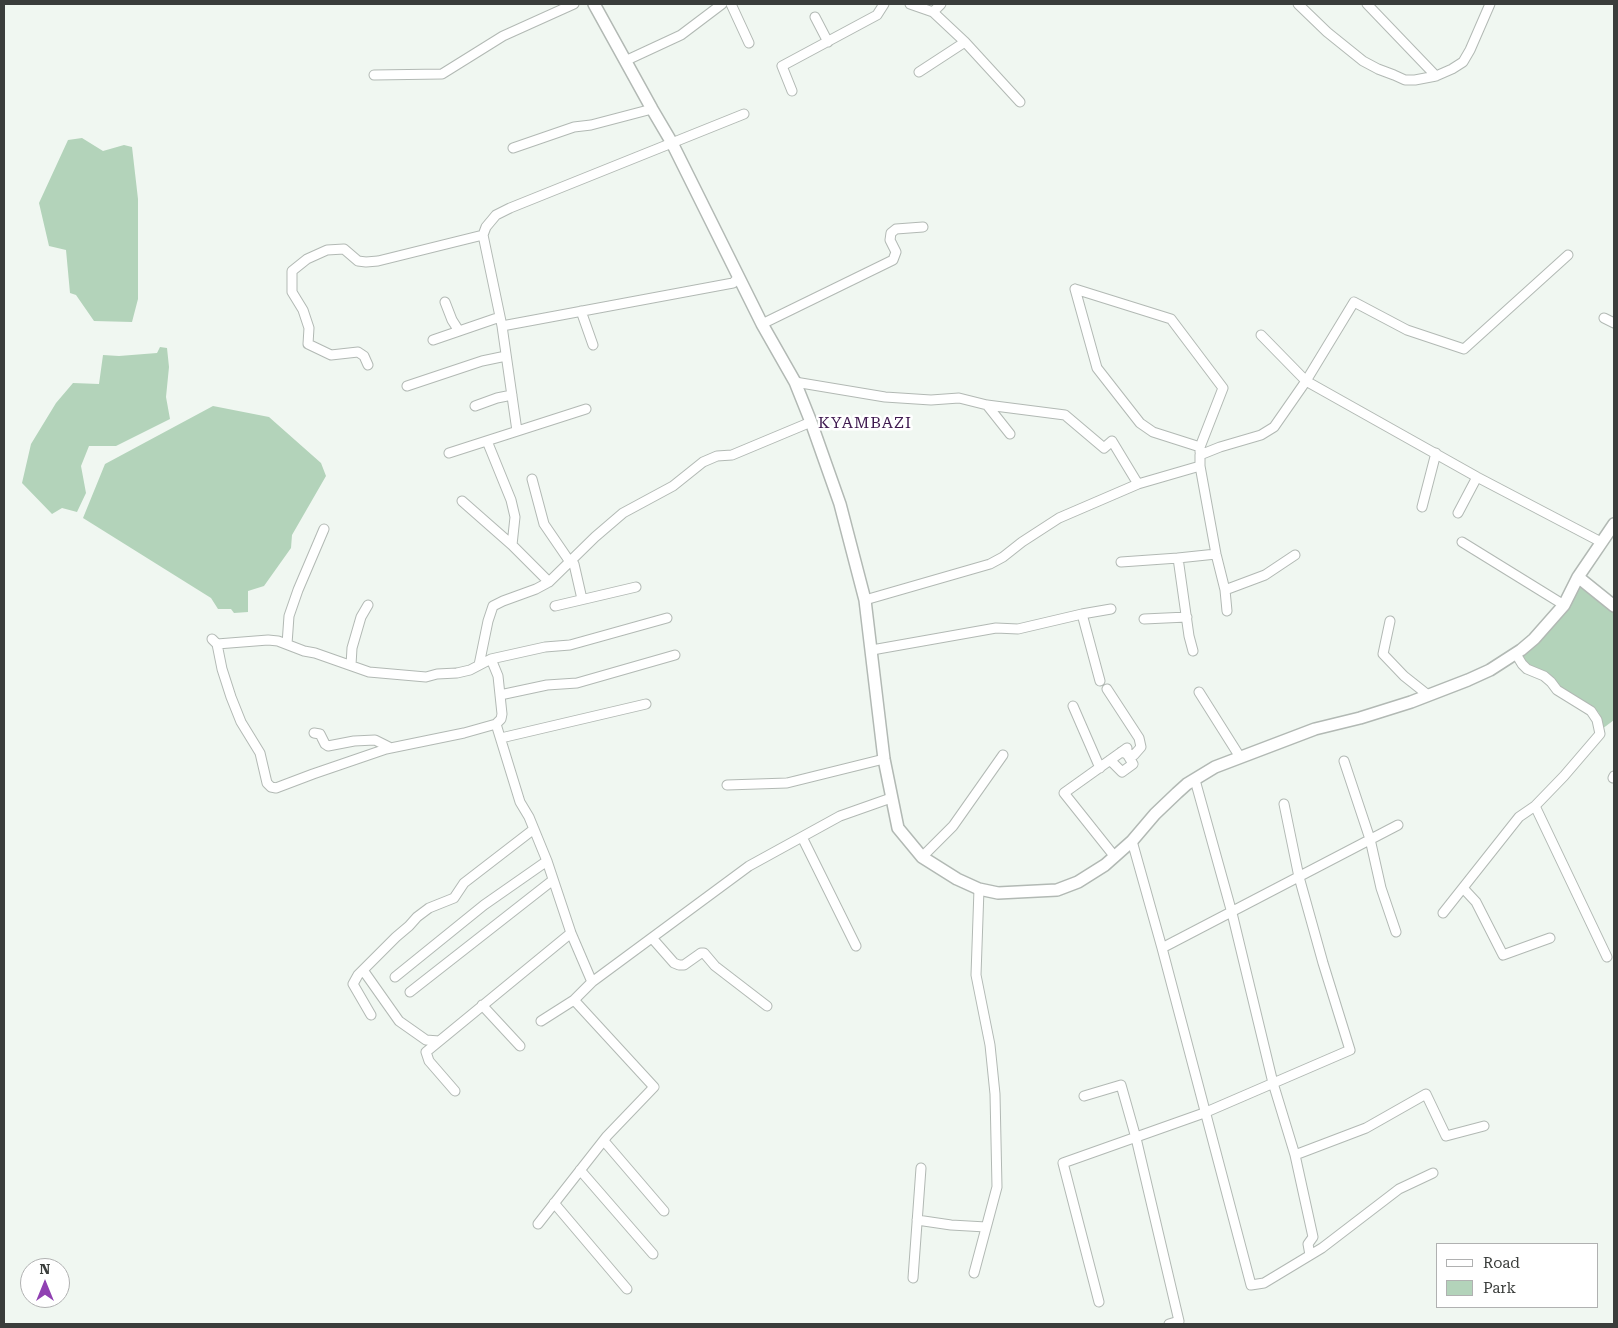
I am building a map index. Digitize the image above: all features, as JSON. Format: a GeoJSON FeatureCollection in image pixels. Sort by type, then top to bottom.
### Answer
{"type":"FeatureCollection","features":[{"type":"Feature","properties":{"kind":"street"},"geometry":{"type":"LineString","coordinates":[[374,75],[442,74],[503,36],[574,4]]}},
{"type":"Feature","properties":{"kind":"street"},"geometry":{"type":"LineString","coordinates":[[594,4],[672,143],[738,278],[795,382],[840,504],[865,600],[884,759],[898,828],[922,857],[957,879],[980,889],[998,893],[1058,890],[1092,874],[1105,865],[1132,841],[1155,814],[1177,793],[1215,767],[1315,729],[1360,718],[1428,696],[1490,670],[1516,654],[1534,639],[1564,604],[1578,576],[1614,524]]}},
{"type":"Feature","properties":{"kind":"street"},"geometry":{"type":"LineString","coordinates":[[625,61],[681,35],[722,4]]}},
{"type":"Feature","properties":{"kind":"street"},"geometry":{"type":"LineString","coordinates":[[731,4],[749,43]]}},
{"type":"Feature","properties":{"kind":"street"},"geometry":{"type":"LineString","coordinates":[[792,91],[782,66],[877,15],[884,4]]}},
{"type":"Feature","properties":{"kind":"street"},"geometry":{"type":"LineString","coordinates":[[910,4],[933,12],[966,42],[1020,102]]}},
{"type":"Feature","properties":{"kind":"street"},"geometry":{"type":"LineString","coordinates":[[933,12],[941,4]]}},
{"type":"Feature","properties":{"kind":"street"},"geometry":{"type":"LineString","coordinates":[[1298,4],[1346,48],[1378,69],[1405,80],[1436,76],[1463,62],[1490,4]]}},
{"type":"Feature","properties":{"kind":"street"},"geometry":{"type":"LineString","coordinates":[[1367,4],[1436,76]]}},
{"type":"Feature","properties":{"kind":"street"},"geometry":{"type":"LineString","coordinates":[[815,17],[828,42]]}},
{"type":"Feature","properties":{"kind":"street"},"geometry":{"type":"LineString","coordinates":[[919,72],[966,42]]}},
{"type":"Feature","properties":{"kind":"street"},"geometry":{"type":"LineString","coordinates":[[513,148],[574,127],[591,125],[652,109]]}},
{"type":"Feature","properties":{"kind":"street"},"geometry":{"type":"LineString","coordinates":[[517,431],[502,326],[483,236],[486,227],[496,215],[510,208],[744,114]]}},
{"type":"Feature","properties":{"kind":"street"},"geometry":{"type":"LineString","coordinates":[[762,324],[894,260],[896,252],[890,240],[891,233],[896,229],[923,227]]}},
{"type":"Feature","properties":{"kind":"street"},"geometry":{"type":"LineString","coordinates":[[368,365],[364,356],[358,352],[331,354],[308,344],[309,328],[303,310],[292,292],[292,271],[308,259],[327,250],[344,249],[358,260],[366,262],[378,261],[483,236]]}},
{"type":"Feature","properties":{"kind":"street"},"geometry":{"type":"LineString","coordinates":[[1226,610],[1225,590],[1216,554],[1200,466],[1200,451],[1223,388],[1171,319],[1075,289],[1097,368],[1140,424],[1153,432],[1200,451],[1260,435],[1274,427],[1306,381],[1354,302],[1407,330],[1464,349],[1568,255]]}},
{"type":"Feature","properties":{"kind":"street"},"geometry":{"type":"LineString","coordinates":[[502,326],[733,284],[738,278]]}},
{"type":"Feature","properties":{"kind":"street"},"geometry":{"type":"LineString","coordinates":[[445,302],[459,332]]}},
{"type":"Feature","properties":{"kind":"street"},"geometry":{"type":"LineString","coordinates":[[581,311],[593,345]]}},
{"type":"Feature","properties":{"kind":"street"},"geometry":{"type":"LineString","coordinates":[[433,340],[500,317]]}},
{"type":"Feature","properties":{"kind":"street"},"geometry":{"type":"LineString","coordinates":[[1604,318],[1614,323]]}},
{"type":"Feature","properties":{"kind":"street"},"geometry":{"type":"LineString","coordinates":[[1261,335],[1306,381],[1372,420],[1601,542]]}},
{"type":"Feature","properties":{"kind":"street"},"geometry":{"type":"LineString","coordinates":[[407,386],[482,361],[506,356]]}},
{"type":"Feature","properties":{"kind":"street"},"geometry":{"type":"LineString","coordinates":[[795,382],[885,397],[931,400],[959,398],[987,405],[1065,415],[1104,448],[1112,441],[1138,484]]}},
{"type":"Feature","properties":{"kind":"street"},"geometry":{"type":"LineString","coordinates":[[475,406],[512,395]]}},
{"type":"Feature","properties":{"kind":"street"},"geometry":{"type":"LineString","coordinates":[[987,405],[1010,434]]}},
{"type":"Feature","properties":{"kind":"street"},"geometry":{"type":"LineString","coordinates":[[449,454],[586,409]]}},
{"type":"Feature","properties":{"kind":"street"},"geometry":{"type":"LineString","coordinates":[[479,665],[493,606],[549,582],[595,537],[623,513],[673,486],[703,462],[717,456],[732,455],[811,422]]}},
{"type":"Feature","properties":{"kind":"street"},"geometry":{"type":"LineString","coordinates":[[487,441],[511,500],[515,517],[512,545]]}},
{"type":"Feature","properties":{"kind":"street"},"geometry":{"type":"LineString","coordinates":[[1422,508],[1436,453]]}},
{"type":"Feature","properties":{"kind":"street"},"geometry":{"type":"LineString","coordinates":[[865,600],[990,564],[1059,518],[1138,484],[1200,466]]}},
{"type":"Feature","properties":{"kind":"street"},"geometry":{"type":"LineString","coordinates":[[1458,513],[1477,477]]}},
{"type":"Feature","properties":{"kind":"street"},"geometry":{"type":"LineString","coordinates":[[532,479],[544,524],[570,562],[574,564],[582,599]]}},
{"type":"Feature","properties":{"kind":"street"},"geometry":{"type":"LineString","coordinates":[[462,501],[512,545],[549,582]]}},
{"type":"Feature","properties":{"kind":"street"},"geometry":{"type":"LineString","coordinates":[[287,644],[289,616],[324,529]]}},
{"type":"Feature","properties":{"kind":"street"},"geometry":{"type":"LineString","coordinates":[[1462,542],[1564,604]]}},
{"type":"Feature","properties":{"kind":"street"},"geometry":{"type":"LineString","coordinates":[[1121,562],[1216,554]]}},
{"type":"Feature","properties":{"kind":"street"},"geometry":{"type":"LineString","coordinates":[[1225,590],[1265,575],[1295,555]]}},
{"type":"Feature","properties":{"kind":"street"},"geometry":{"type":"LineString","coordinates":[[1178,558],[1189,636],[1193,651]]}},
{"type":"Feature","properties":{"kind":"street"},"geometry":{"type":"LineString","coordinates":[[1578,576],[1614,606]]}},
{"type":"Feature","properties":{"kind":"street"},"geometry":{"type":"LineString","coordinates":[[555,606],[636,587]]}},
{"type":"Feature","properties":{"kind":"street"},"geometry":{"type":"LineString","coordinates":[[351,665],[352,648],[361,617],[368,605]]}},
{"type":"Feature","properties":{"kind":"street"},"geometry":{"type":"LineString","coordinates":[[872,650],[996,628],[1018,629],[1111,609]]}},
{"type":"Feature","properties":{"kind":"street"},"geometry":{"type":"LineString","coordinates":[[1082,614],[1100,681]]}},
{"type":"Feature","properties":{"kind":"street"},"geometry":{"type":"LineString","coordinates":[[1144,619],[1187,617]]}},
{"type":"Feature","properties":{"kind":"street"},"geometry":{"type":"LineString","coordinates":[[491,659],[498,676],[502,714],[501,719],[496,724],[391,748],[276,788],[271,787],[267,783],[258,748],[242,722],[231,698],[215,642],[268,640],[287,644],[295,649],[315,653],[369,672],[426,678],[437,674],[464,671],[491,659],[545,647],[570,645],[667,618]]}},
{"type":"Feature","properties":{"kind":"street"},"geometry":{"type":"LineString","coordinates":[[1390,621],[1383,654],[1404,676],[1428,696]]}},
{"type":"Feature","properties":{"kind":"street"},"geometry":{"type":"LineString","coordinates":[[1443,913],[1519,818],[1535,806],[1564,776],[1600,734],[1597,720],[1591,711],[1557,690],[1544,676],[1527,668],[1516,654]]}},
{"type":"Feature","properties":{"kind":"street"},"geometry":{"type":"LineString","coordinates":[[500,695],[547,685],[577,682],[675,655]]}},
{"type":"Feature","properties":{"kind":"street"},"geometry":{"type":"LineString","coordinates":[[1107,689],[1139,738],[1141,747],[1134,755],[1124,750]]}},
{"type":"Feature","properties":{"kind":"street"},"geometry":{"type":"LineString","coordinates":[[1199,692],[1240,757]]}},
{"type":"Feature","properties":{"kind":"street"},"geometry":{"type":"LineString","coordinates":[[501,738],[646,704]]}},
{"type":"Feature","properties":{"kind":"street"},"geometry":{"type":"LineString","coordinates":[[1073,706],[1100,768]]}},
{"type":"Feature","properties":{"kind":"street"},"geometry":{"type":"LineString","coordinates":[[496,724],[520,802],[547,861],[570,933],[592,982]]}},
{"type":"Feature","properties":{"kind":"street"},"geometry":{"type":"LineString","coordinates":[[314,733],[320,734],[328,746],[354,741],[374,740],[391,748]]}},
{"type":"Feature","properties":{"kind":"street"},"geometry":{"type":"LineString","coordinates":[[1115,857],[1064,793],[1124,750]]}},
{"type":"Feature","properties":{"kind":"street"},"geometry":{"type":"LineString","coordinates":[[1110,760],[1122,772],[1133,764],[1124,750]]}},
{"type":"Feature","properties":{"kind":"street"},"geometry":{"type":"LineString","coordinates":[[922,857],[953,826],[1003,755]]}},
{"type":"Feature","properties":{"kind":"street"},"geometry":{"type":"LineString","coordinates":[[727,785],[787,783],[884,759]]}},
{"type":"Feature","properties":{"kind":"street"},"geometry":{"type":"LineString","coordinates":[[1344,761],[1370,839],[1381,888],[1396,932]]}},
{"type":"Feature","properties":{"kind":"street"},"geometry":{"type":"LineString","coordinates":[[1195,780],[1232,912],[1273,1083],[1295,1155],[1313,1237],[1308,1244],[1310,1254]]}},
{"type":"Feature","properties":{"kind":"street"},"geometry":{"type":"LineString","coordinates":[[541,1021],[574,1000],[592,982],[749,866],[840,816],[891,798]]}},
{"type":"Feature","properties":{"kind":"street"},"geometry":{"type":"LineString","coordinates":[[1100,1302],[1062,1163],[1204,1113],[1350,1050],[1299,877],[1284,804]]}},
{"type":"Feature","properties":{"kind":"street"},"geometry":{"type":"LineString","coordinates":[[1535,806],[1606,956]]}},
{"type":"Feature","properties":{"kind":"street"},"geometry":{"type":"LineString","coordinates":[[1162,948],[1398,825]]}},
{"type":"Feature","properties":{"kind":"street"},"geometry":{"type":"LineString","coordinates":[[371,1015],[353,984],[363,970],[417,917],[429,908],[454,898],[464,883],[534,829]]}},
{"type":"Feature","properties":{"kind":"street"},"geometry":{"type":"LineString","coordinates":[[802,837],[856,946]]}},
{"type":"Feature","properties":{"kind":"street"},"geometry":{"type":"LineString","coordinates":[[1132,841],[1251,1285],[1264,1283],[1322,1248],[1399,1189],[1432,1174]]}},
{"type":"Feature","properties":{"kind":"street"},"geometry":{"type":"LineString","coordinates":[[395,977],[484,905],[547,861]]}},
{"type":"Feature","properties":{"kind":"street"},"geometry":{"type":"LineString","coordinates":[[410,992],[553,880]]}},
{"type":"Feature","properties":{"kind":"street"},"geometry":{"type":"LineString","coordinates":[[1464,888],[1476,902],[1503,955],[1550,938]]}},
{"type":"Feature","properties":{"kind":"street"},"geometry":{"type":"LineString","coordinates":[[974,1273],[998,1187],[995,1094],[990,1045],[976,974],[980,889]]}},
{"type":"Feature","properties":{"kind":"street"},"geometry":{"type":"LineString","coordinates":[[455,1091],[429,1061],[426,1052],[570,933]]}},
{"type":"Feature","properties":{"kind":"street"},"geometry":{"type":"LineString","coordinates":[[652,938],[674,963],[679,965],[684,965],[700,953],[704,953],[715,966],[767,1006]]}},
{"type":"Feature","properties":{"kind":"street"},"geometry":{"type":"LineString","coordinates":[[363,970],[398,1021],[426,1040],[439,1041]]}},
{"type":"Feature","properties":{"kind":"street"},"geometry":{"type":"LineString","coordinates":[[538,1224],[604,1141],[654,1087],[574,1000]]}},
{"type":"Feature","properties":{"kind":"street"},"geometry":{"type":"LineString","coordinates":[[482,1005],[520,1046]]}},
{"type":"Feature","properties":{"kind":"street"},"geometry":{"type":"LineString","coordinates":[[1084,1096],[1121,1085],[1136,1138],[1179,1321],[1169,1324]]}},
{"type":"Feature","properties":{"kind":"street"},"geometry":{"type":"LineString","coordinates":[[1295,1155],[1366,1128],[1426,1094],[1446,1136],[1484,1126]]}},
{"type":"Feature","properties":{"kind":"street"},"geometry":{"type":"LineString","coordinates":[[604,1141],[664,1211]]}},
{"type":"Feature","properties":{"kind":"street"},"geometry":{"type":"LineString","coordinates":[[913,1278],[921,1168]]}},
{"type":"Feature","properties":{"kind":"street"},"geometry":{"type":"LineString","coordinates":[[580,1170],[653,1254]]}},
{"type":"Feature","properties":{"kind":"street"},"geometry":{"type":"LineString","coordinates":[[554,1204],[627,1289]]}},
{"type":"Feature","properties":{"kind":"street"},"geometry":{"type":"LineString","coordinates":[[917,1220],[951,1225],[986,1227]]}},
{"type":"Feature","properties":{"kind":"green space"},"geometry":{"type":"Polygon","coordinates":[[[82,138],[103,151],[124,145],[132,147],[138,199],[138,299],[132,322],[94,321],[76,295],[70,293],[66,250],[49,246],[39,203],[68,140],[82,138]]]}},
{"type":"Feature","properties":{"kind":"green space"},"geometry":{"type":"Polygon","coordinates":[[[160,347],[167,348],[169,367],[166,397],[170,419],[116,446],[89,446],[81,466],[86,493],[77,512],[62,508],[52,514],[22,483],[31,444],[56,403],[73,383],[99,384],[103,355],[119,356],[157,353],[160,347]]]}},
{"type":"Feature","properties":{"kind":"green space"},"geometry":{"type":"Polygon","coordinates":[[[213,406],[269,417],[321,463],[326,476],[292,535],[291,548],[264,586],[248,591],[248,612],[234,613],[231,609],[218,609],[211,598],[83,518],[105,464],[213,406]]]}},
{"type":"Feature","properties":{"kind":"green space"},"geometry":{"type":"Polygon","coordinates":[[[1582,587],[1614,612],[1614,720],[1602,729],[1599,713],[1531,667],[1525,662],[1523,656],[1566,610],[1578,588],[1582,587]]]}},
{"type":"Feature","properties":{"kind":"district","name":"KYAMBAZI"},"geometry":{"type":"Point","coordinates":[865,423]}}]}
